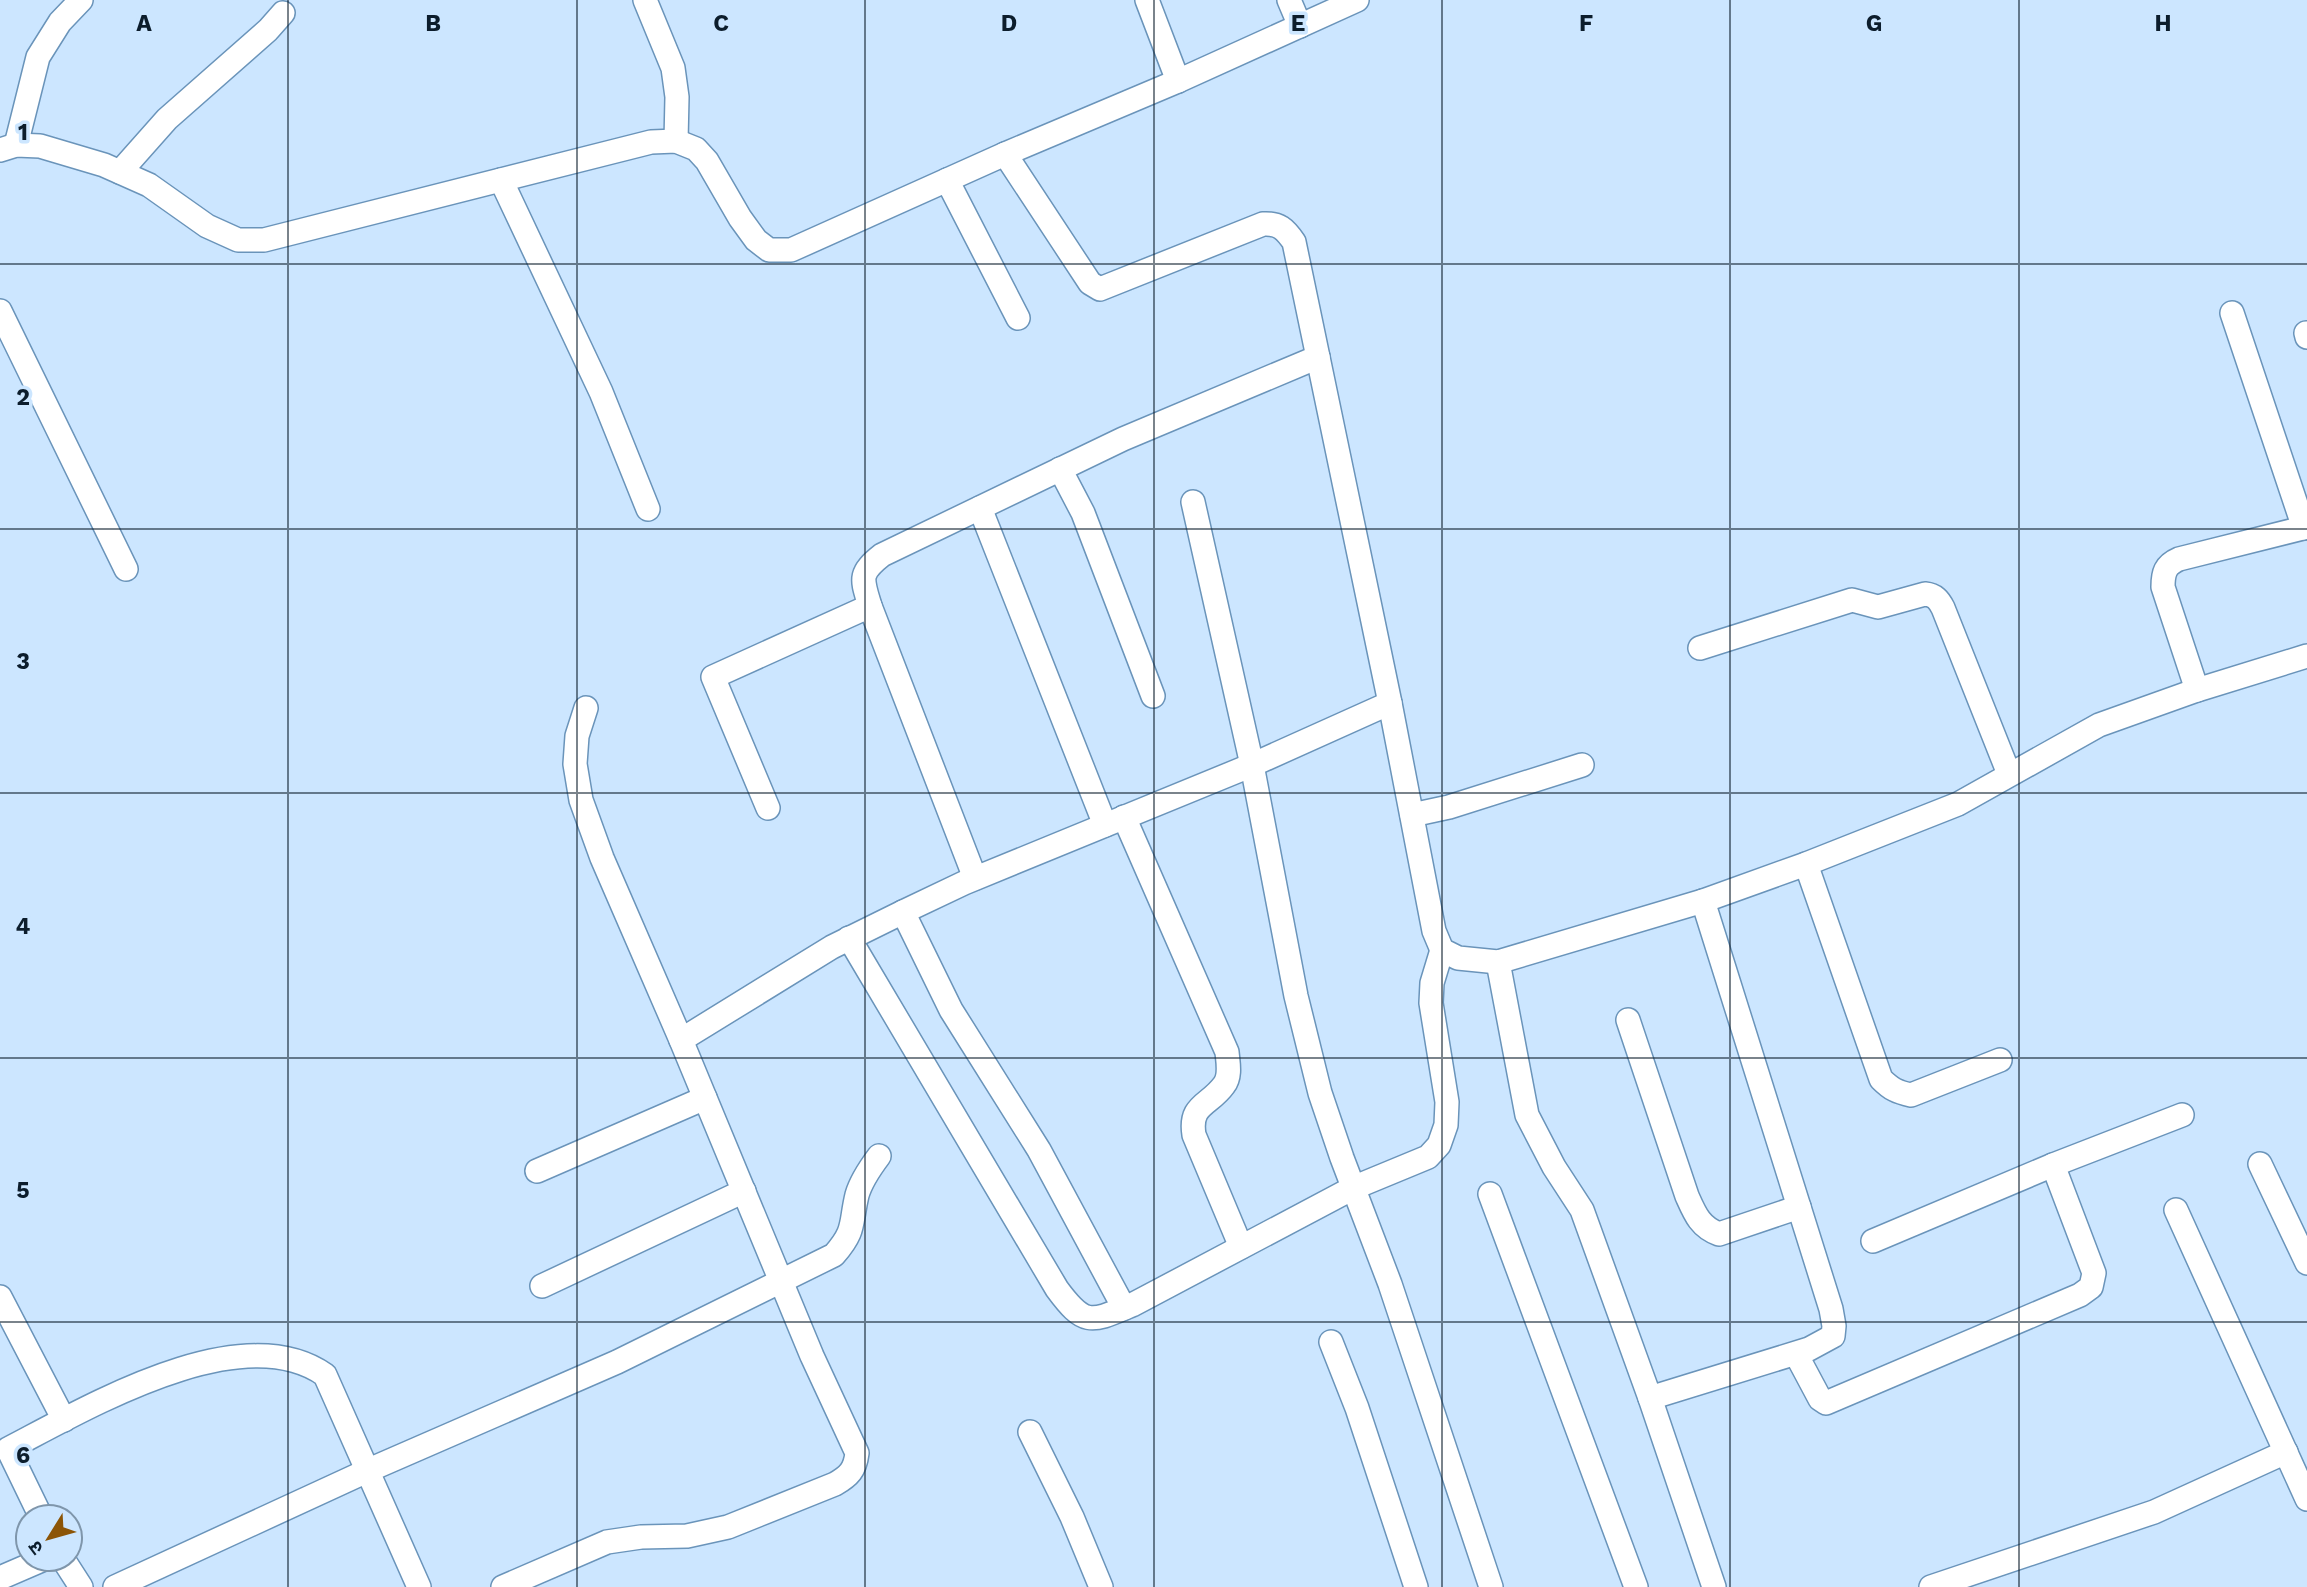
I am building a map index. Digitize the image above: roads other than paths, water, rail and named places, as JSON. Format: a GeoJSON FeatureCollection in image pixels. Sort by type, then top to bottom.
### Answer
{"type":"FeatureCollection","features":[{"type":"Feature","properties":{"kind":"street"},"geometry":{"type":"LineString","coordinates":[[81,0],[60,22],[38,57],[8,147],[40,146],[104,165],[149,185],[207,226],[238,240],[264,240],[651,142],[676,141],[696,149],[707,160],[740,218],[756,240],[769,250],[791,250],[1357,0]]}},
{"type":"Feature","properties":{"kind":"street"},"geometry":{"type":"LineString","coordinates":[[645,0],[673,68],[677,97],[676,141]]}},
{"type":"Feature","properties":{"kind":"street"},"geometry":{"type":"LineString","coordinates":[[1147,0],[1178,81]]}},
{"type":"Feature","properties":{"kind":"street"},"geometry":{"type":"LineString","coordinates":[[1289,0],[1300,26]]}},
{"type":"Feature","properties":{"kind":"street"},"geometry":{"type":"LineString","coordinates":[[120,172],[167,119],[259,38],[283,13]]}},
{"type":"Feature","properties":{"kind":"street"},"geometry":{"type":"LineString","coordinates":[[849,938],[1057,1290],[1073,1311],[1086,1318],[1099,1318],[1124,1308],[1353,1188],[1428,1157],[1439,1145],[1446,1125],[1447,1102],[1431,1003],[1432,983],[1442,950],[1434,931],[1390,703],[1294,242],[1285,230],[1275,223],[1263,224],[1100,289],[1090,283],[1005,154]]}},
{"type":"Feature","properties":{"kind":"street"},"geometry":{"type":"LineString","coordinates":[[502,180],[601,392],[648,509]]}},
{"type":"Feature","properties":{"kind":"street"},"geometry":{"type":"LineString","coordinates":[[947,180],[1018,318]]}},
{"type":"Feature","properties":{"kind":"street"},"geometry":{"type":"LineString","coordinates":[[0,311],[6,340],[126,569]]}},
{"type":"Feature","properties":{"kind":"street"},"geometry":{"type":"LineString","coordinates":[[2197,690],[2163,587],[2163,573],[2167,566],[2179,559],[2305,527],[2231,313]]}},
{"type":"Feature","properties":{"kind":"street"},"geometry":{"type":"LineString","coordinates":[[975,878],[870,606],[863,581],[867,567],[882,555],[1134,434],[1318,357]]}},
{"type":"Feature","properties":{"kind":"street"},"geometry":{"type":"LineString","coordinates":[[1060,470],[1083,513],[1153,696]]}},
{"type":"Feature","properties":{"kind":"street"},"geometry":{"type":"LineString","coordinates":[[1193,502],[1252,765],[1296,996],[1320,1093],[1390,1284],[1491,1587]]}},
{"type":"Feature","properties":{"kind":"street"},"geometry":{"type":"LineString","coordinates":[[980,508],[1114,821],[1227,1052],[1229,1069],[1225,1084],[1197,1110],[1192,1121],[1194,1135],[1241,1247]]}},
{"type":"Feature","properties":{"kind":"street"},"geometry":{"type":"LineString","coordinates":[[1700,648],[1852,600],[1878,607],[1925,594],[1932,595],[1943,608],[2009,774]]}},
{"type":"Feature","properties":{"kind":"street"},"geometry":{"type":"LineString","coordinates":[[768,808],[712,677],[870,606]]}},
{"type":"Feature","properties":{"kind":"street"},"geometry":{"type":"LineString","coordinates":[[1442,950],[1458,958],[1498,962],[1703,901],[1958,804],[2099,725],[2197,690],[2307,656]]}},
{"type":"Feature","properties":{"kind":"street"},"geometry":{"type":"LineString","coordinates":[[681,1040],[849,938],[903,912],[975,878],[1252,765],[1390,703]]}},
{"type":"Feature","properties":{"kind":"street"},"geometry":{"type":"LineString","coordinates":[[503,1587],[607,1542],[641,1537],[687,1536],[728,1527],[835,1484],[849,1476],[856,1465],[857,1453],[812,1356],[602,858],[581,800],[575,764],[576,736],[586,708]]}},
{"type":"Feature","properties":{"kind":"street"},"geometry":{"type":"LineString","coordinates":[[1412,815],[1450,807],[1582,765]]}},
{"type":"Feature","properties":{"kind":"street"},"geometry":{"type":"LineString","coordinates":[[1806,864],[1881,1079],[1896,1092],[1911,1095],[2000,1060]]}},
{"type":"Feature","properties":{"kind":"street"},"geometry":{"type":"LineString","coordinates":[[1650,1398],[1797,1354],[1833,1336],[1831,1309],[1703,901]]}},
{"type":"Feature","properties":{"kind":"street"},"geometry":{"type":"LineString","coordinates":[[903,912],[951,1010],[1039,1150],[1124,1308]]}},
{"type":"Feature","properties":{"kind":"street"},"geometry":{"type":"LineString","coordinates":[[1498,962],[1527,1115],[1549,1157],[1583,1210],[1714,1587]]}},
{"type":"Feature","properties":{"kind":"street"},"geometry":{"type":"LineString","coordinates":[[1628,1020],[1687,1196],[1697,1218],[1706,1229],[1719,1234],[1799,1207]]}},
{"type":"Feature","properties":{"kind":"street"},"geometry":{"type":"LineString","coordinates":[[537,1171],[705,1098]]}},
{"type":"Feature","properties":{"kind":"street"},"geometry":{"type":"LineString","coordinates":[[1874,1241],[2053,1165],[2182,1115]]}},
{"type":"Feature","properties":{"kind":"street"},"geometry":{"type":"LineString","coordinates":[[115,1587],[369,1470],[617,1362],[834,1255],[847,1241],[852,1230],[858,1193],[879,1156]]}},
{"type":"Feature","properties":{"kind":"street"},"geometry":{"type":"LineString","coordinates":[[2260,1164],[2307,1263]]}},
{"type":"Feature","properties":{"kind":"street"},"geometry":{"type":"LineString","coordinates":[[1797,1354],[1820,1399],[1826,1403],[2080,1295],[2091,1287],[2094,1273],[2053,1165]]}},
{"type":"Feature","properties":{"kind":"street"},"geometry":{"type":"LineString","coordinates":[[542,1286],[744,1191]]}},
{"type":"Feature","properties":{"kind":"street"},"geometry":{"type":"LineString","coordinates":[[1490,1194],[1636,1587]]}},
{"type":"Feature","properties":{"kind":"street"},"geometry":{"type":"LineString","coordinates":[[2176,1210],[2307,1499]]}},
{"type":"Feature","properties":{"kind":"street"},"geometry":{"type":"LineString","coordinates":[[0,1297],[64,1420]]}},
{"type":"Feature","properties":{"kind":"street"},"geometry":{"type":"LineString","coordinates":[[1331,1342],[1357,1408],[1416,1587]]}},
{"type":"Feature","properties":{"kind":"street"},"geometry":{"type":"LineString","coordinates":[[34,1503],[8,1449],[170,1371],[203,1362],[287,1357],[311,1365],[326,1375],[419,1587]]}},
{"type":"Feature","properties":{"kind":"street"},"geometry":{"type":"LineString","coordinates":[[1030,1432],[1072,1517],[1101,1587]]}},
{"type":"Feature","properties":{"kind":"street"},"geometry":{"type":"LineString","coordinates":[[1931,1587],[2154,1512],[2286,1452]]}}]}
